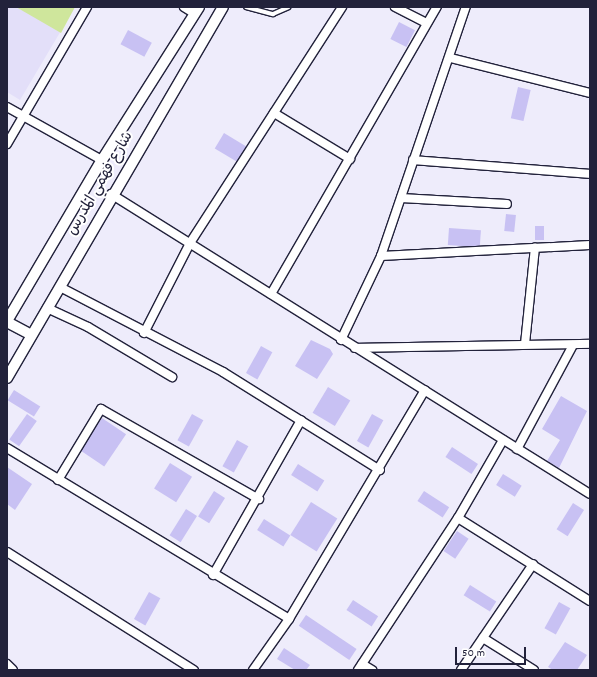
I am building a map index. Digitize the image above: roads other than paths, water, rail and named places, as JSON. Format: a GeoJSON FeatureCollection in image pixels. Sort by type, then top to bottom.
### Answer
{"type":"FeatureCollection","features":[{"type":"Feature","properties":{"kind":"street"},"geometry":{"type":"LineString","coordinates":[[7,144],[87,7]]}},
{"type":"Feature","properties":{"kind":"street"},"geometry":{"type":"LineString","coordinates":[[184,7],[197,10]]}},
{"type":"Feature","properties":{"kind":"street","name":"شارع فهمي المدرس"},"geometry":{"type":"LineString","coordinates":[[7,378],[30,335],[60,287],[111,194],[222,7]]}},
{"type":"Feature","properties":{"kind":"street"},"geometry":{"type":"LineString","coordinates":[[144,333],[190,243],[342,7]]}},
{"type":"Feature","properties":{"kind":"street"},"geometry":{"type":"LineString","coordinates":[[395,7],[426,23]]}},
{"type":"Feature","properties":{"kind":"street"},"geometry":{"type":"LineString","coordinates":[[271,294],[426,23],[437,7]]}},
{"type":"Feature","properties":{"kind":"street"},"geometry":{"type":"LineString","coordinates":[[341,340],[381,256],[413,160],[450,58],[466,7]]}},
{"type":"Feature","properties":{"kind":"street","name":"شارع فهمي المدرس"},"geometry":{"type":"LineString","coordinates":[[7,322],[102,160],[197,10]]}},
{"type":"Feature","properties":{"kind":"street"},"geometry":{"type":"LineString","coordinates":[[450,58],[590,93]]}},
{"type":"Feature","properties":{"kind":"street"},"geometry":{"type":"LineString","coordinates":[[7,107],[102,160]]}},
{"type":"Feature","properties":{"kind":"street"},"geometry":{"type":"LineString","coordinates":[[274,113],[350,158]]}},
{"type":"Feature","properties":{"kind":"street"},"geometry":{"type":"LineString","coordinates":[[413,160],[590,174]]}},
{"type":"Feature","properties":{"kind":"street"},"geometry":{"type":"LineString","coordinates":[[111,194],[271,294],[341,340],[425,390],[590,494]]}},
{"type":"Feature","properties":{"kind":"street"},"geometry":{"type":"LineString","coordinates":[[401,198],[507,204]]}},
{"type":"Feature","properties":{"kind":"street"},"geometry":{"type":"LineString","coordinates":[[381,256],[590,244]]}},
{"type":"Feature","properties":{"kind":"street"},"geometry":{"type":"LineString","coordinates":[[525,344],[535,248]]}},
{"type":"Feature","properties":{"kind":"street"},"geometry":{"type":"LineString","coordinates":[[60,287],[144,333],[223,372],[380,470]]}},
{"type":"Feature","properties":{"kind":"street"},"geometry":{"type":"LineString","coordinates":[[47,308],[88,327],[172,377]]}},
{"type":"Feature","properties":{"kind":"street"},"geometry":{"type":"LineString","coordinates":[[7,322],[30,335]]}},
{"type":"Feature","properties":{"kind":"street"},"geometry":{"type":"LineString","coordinates":[[517,449],[573,344]]}},
{"type":"Feature","properties":{"kind":"street"},"geometry":{"type":"LineString","coordinates":[[354,348],[590,344]]}},
{"type":"Feature","properties":{"kind":"street"},"geometry":{"type":"LineString","coordinates":[[254,670],[289,619],[380,470],[425,390]]}},
{"type":"Feature","properties":{"kind":"street"},"geometry":{"type":"LineString","coordinates":[[58,480],[101,409],[259,499]]}},
{"type":"Feature","properties":{"kind":"street"},"geometry":{"type":"LineString","coordinates":[[213,575],[259,499],[301,420]]}},
{"type":"Feature","properties":{"kind":"street"},"geometry":{"type":"LineString","coordinates":[[372,670],[360,667],[458,518],[503,440]]}},
{"type":"Feature","properties":{"kind":"street"},"geometry":{"type":"LineString","coordinates":[[7,448],[213,575],[289,619]]}},
{"type":"Feature","properties":{"kind":"street"},"geometry":{"type":"LineString","coordinates":[[458,518],[590,601]]}},
{"type":"Feature","properties":{"kind":"street"},"geometry":{"type":"LineString","coordinates":[[7,552],[194,670]]}},
{"type":"Feature","properties":{"kind":"street"},"geometry":{"type":"LineString","coordinates":[[461,670],[533,564]]}},
{"type":"Feature","properties":{"kind":"street"},"geometry":{"type":"LineString","coordinates":[[483,638],[534,670]]}},
{"type":"Feature","properties":{"kind":"street"},"geometry":{"type":"LineString","coordinates":[[7,664],[13,670]]}},
{"type":"Feature","properties":{"kind":"lane"},"geometry":{"type":"LineString","coordinates":[[246,7],[273,14],[289,7]]}}]}
